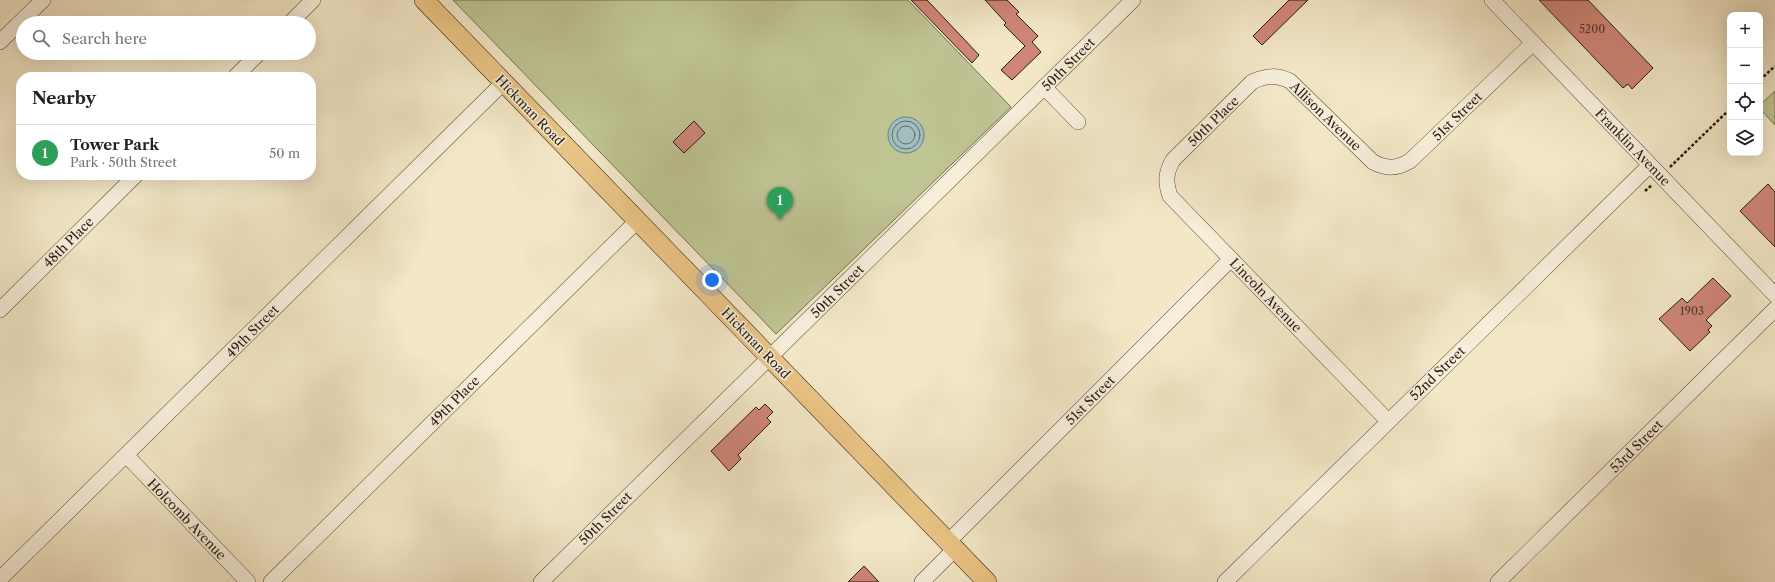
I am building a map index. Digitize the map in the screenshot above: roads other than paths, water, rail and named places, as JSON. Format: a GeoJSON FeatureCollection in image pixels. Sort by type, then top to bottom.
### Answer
{"type":"FeatureCollection","features":[{"type":"Feature","properties":{"kind":"main road","name":"Hickman Road"},"geometry":{"type":"LineString","coordinates":[[424,0],[987,582]]}},
{"type":"Feature","properties":{"kind":"street"},"geometry":{"type":"LineString","coordinates":[[26,16],[42,0]]}},
{"type":"Feature","properties":{"kind":"street"},"geometry":{"type":"LineString","coordinates":[[297,16],[313,0]]}},
{"type":"Feature","properties":{"kind":"street","name":"50th Street"},"geometry":{"type":"LineString","coordinates":[[541,582],[1133,0]]}},
{"type":"Feature","properties":{"kind":"street","name":"Franklin Avenue"},"geometry":{"type":"LineString","coordinates":[[1492,0],[1775,295]]}},
{"type":"Feature","properties":{"kind":"street"},"geometry":{"type":"LineString","coordinates":[[0,42],[16,26]]}},
{"type":"Feature","properties":{"kind":"street","name":"51st Street"},"geometry":{"type":"LineString","coordinates":[[1373,162],[1392,168],[1401,166],[1410,161],[1533,43]]}},
{"type":"Feature","properties":{"kind":"street"},"geometry":{"type":"LineString","coordinates":[[240,72],[252,60]]}},
{"type":"Feature","properties":{"kind":"street","name":"Allison Avenue"},"geometry":{"type":"LineString","coordinates":[[1252,82],[1260,78],[1270,76],[1280,76],[1290,81],[1373,162]]}},
{"type":"Feature","properties":{"kind":"street","name":"49th Street"},"geometry":{"type":"LineString","coordinates":[[0,579],[504,82]]}},
{"type":"Feature","properties":{"kind":"street","name":"50th Place"},"geometry":{"type":"LineString","coordinates":[[1173,160],[1252,82]]}},
{"type":"Feature","properties":{"kind":"street"},"geometry":{"type":"LineString","coordinates":[[1044,87],[1078,122]]}},
{"type":"Feature","properties":{"kind":"street","name":"Lincoln Avenue"},"geometry":{"type":"LineString","coordinates":[[1173,160],[1166,176],[1170,196],[1388,421]]}},
{"type":"Feature","properties":{"kind":"street","name":"52nd Street"},"geometry":{"type":"LineString","coordinates":[[1225,582],[1650,164]]}},
{"type":"Feature","properties":{"kind":"street","name":"48th Place"},"geometry":{"type":"LineString","coordinates":[[0,310],[131,180]]}},
{"type":"Feature","properties":{"kind":"street","name":"49th Place"},"geometry":{"type":"LineString","coordinates":[[272,582],[638,221]]}},
{"type":"Feature","properties":{"kind":"street","name":"51st Street"},"geometry":{"type":"LineString","coordinates":[[922,582],[952,545],[1231,259]]}},
{"type":"Feature","properties":{"kind":"street","name":"53rd Street"},"geometry":{"type":"LineString","coordinates":[[1498,582],[1775,309]]}},
{"type":"Feature","properties":{"kind":"street","name":"Holcomb Avenue"},"geometry":{"type":"LineString","coordinates":[[126,455],[248,582]]}},
{"type":"Feature","properties":{"kind":"water"},"geometry":{"type":"Polygon","coordinates":[[[906,117],[916,120],[921,125],[924,135],[921,145],[916,150],[906,153],[896,150],[891,145],[888,135],[891,125],[896,120],[906,117]]]}},
{"type":"Feature","properties":{"kind":"place","name":"Tower Park"},"geometry":{"type":"Point","coordinates":[780,220]}}]}
